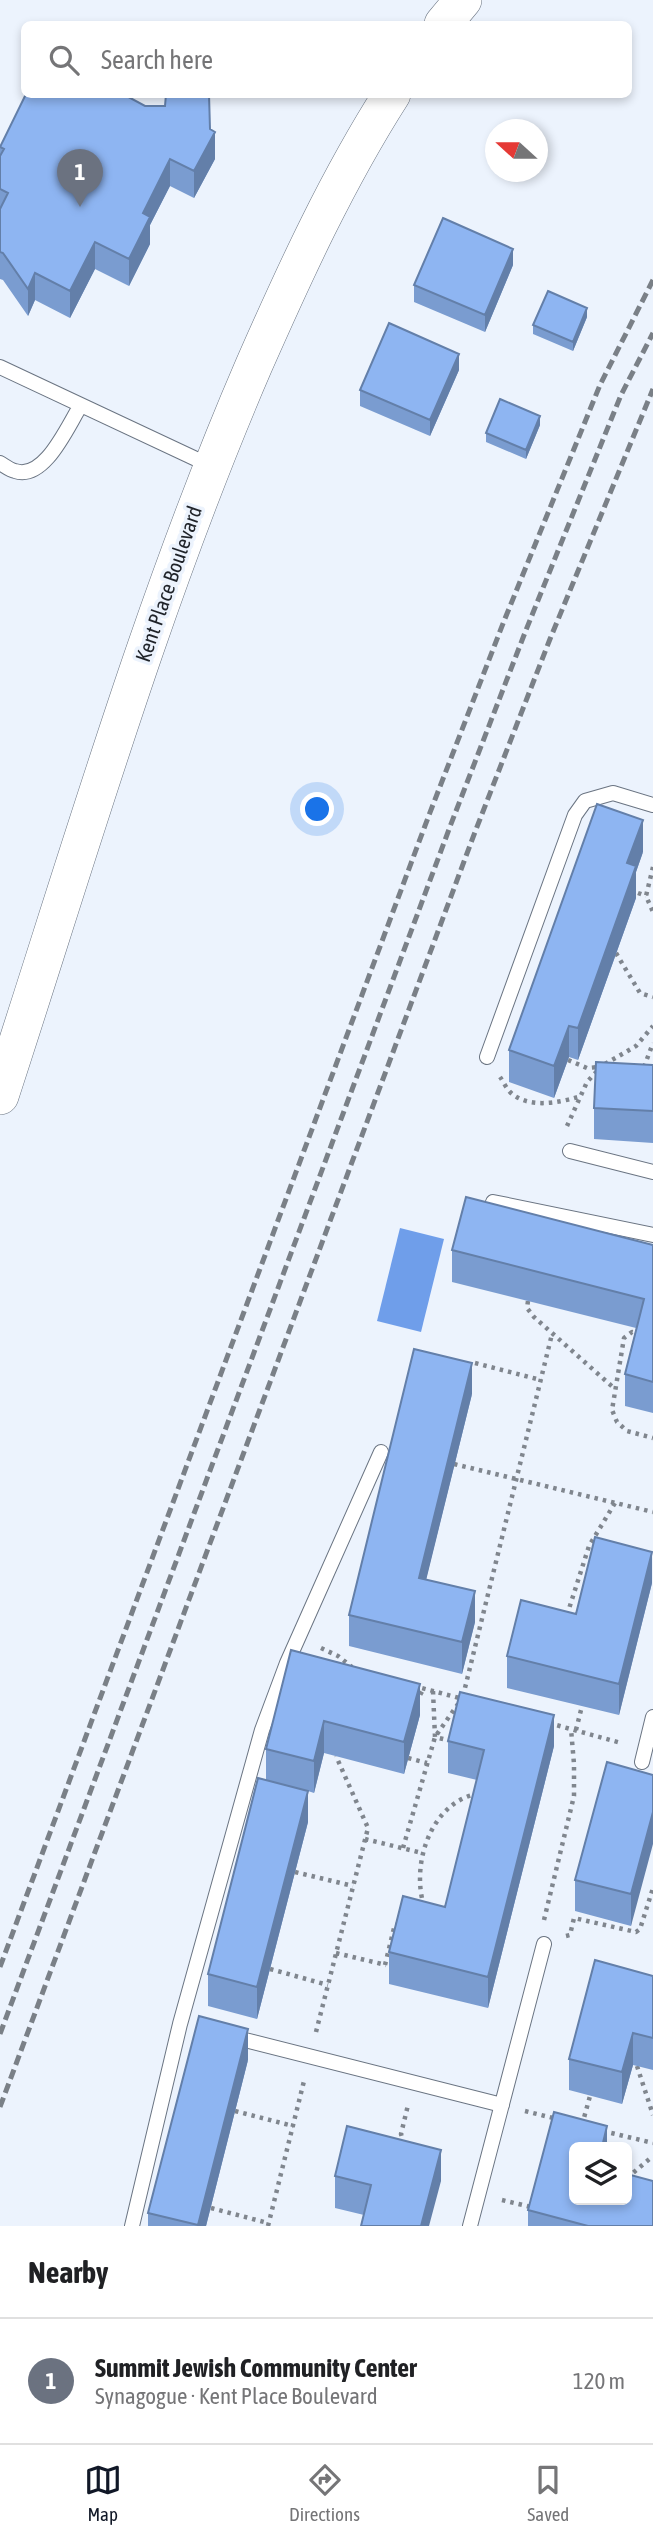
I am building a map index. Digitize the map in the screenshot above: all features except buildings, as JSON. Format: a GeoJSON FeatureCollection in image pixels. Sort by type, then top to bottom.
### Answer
{"type":"FeatureCollection","features":[{"type":"Feature","properties":{"kind":"street"},"geometry":{"type":"LineString","coordinates":[[446,21],[463,0]]}},
{"type":"Feature","properties":{"kind":"street","name":"Kent Place Boulevard"},"geometry":{"type":"LineString","coordinates":[[0,1096],[163,595],[211,466],[279,308],[333,195],[390,98]]}},
{"type":"Feature","properties":{"kind":"lane"},"geometry":{"type":"LineString","coordinates":[[0,367],[211,466]]}},
{"type":"Feature","properties":{"kind":"lane"},"geometry":{"type":"LineString","coordinates":[[0,463],[16,472],[29,471],[47,460],[81,405]]}},
{"type":"Feature","properties":{"kind":"lane"},"geometry":{"type":"LineString","coordinates":[[487,1057],[575,815],[585,801],[613,793],[653,804]]}},
{"type":"Feature","properties":{"kind":"lane"},"geometry":{"type":"LineString","coordinates":[[570,1151],[653,1172]]}},
{"type":"Feature","properties":{"kind":"lane"},"geometry":{"type":"LineString","coordinates":[[493,1202],[653,1235]]}},
{"type":"Feature","properties":{"kind":"lane"},"geometry":{"type":"LineString","coordinates":[[132,2226],[187,2026],[261,1730],[298,1638],[381,1452]]}},
{"type":"Feature","properties":{"kind":"lane"},"geometry":{"type":"LineString","coordinates":[[643,1756],[653,1717]]}},
{"type":"Feature","properties":{"kind":"lane"},"geometry":{"type":"LineString","coordinates":[[470,2226],[544,1944]]}},
{"type":"Feature","properties":{"kind":"lane"},"geometry":{"type":"LineString","coordinates":[[219,2034],[502,2105]]}},
{"type":"Feature","properties":{"kind":"path"},"geometry":{"type":"LineString","coordinates":[[653,867],[646,896],[653,912]]}},
{"type":"Feature","properties":{"kind":"path"},"geometry":{"type":"LineString","coordinates":[[629,890],[646,896]]}},
{"type":"Feature","properties":{"kind":"path"},"geometry":{"type":"LineString","coordinates":[[616,953],[640,993],[653,997]]}},
{"type":"Feature","properties":{"kind":"path"},"geometry":{"type":"LineString","coordinates":[[570,1151],[566,1128],[587,1082],[601,1067],[636,1046],[653,1026]]}},
{"type":"Feature","properties":{"kind":"path"},"geometry":{"type":"LineString","coordinates":[[643,1070],[653,1043]]}},
{"type":"Feature","properties":{"kind":"path"},"geometry":{"type":"LineString","coordinates":[[487,1057],[510,1091],[518,1097],[538,1103],[558,1103],[579,1097]]}},
{"type":"Feature","properties":{"kind":"path"},"geometry":{"type":"LineString","coordinates":[[568,1060],[587,1068],[601,1067]]}},
{"type":"Feature","properties":{"kind":"path"},"geometry":{"type":"LineString","coordinates":[[528,1301],[527,1308],[534,1317],[615,1390]]}},
{"type":"Feature","properties":{"kind":"path"},"geometry":{"type":"LineString","coordinates":[[643,1334],[632,1332],[624,1338],[612,1410],[617,1422],[627,1431],[653,1438]]}},
{"type":"Feature","properties":{"kind":"path"},"geometry":{"type":"LineString","coordinates":[[403,1848],[435,1737],[462,1699],[552,1334]]}},
{"type":"Feature","properties":{"kind":"path"},"geometry":{"type":"LineString","coordinates":[[475,1363],[541,1380]]}},
{"type":"Feature","properties":{"kind":"path"},"geometry":{"type":"LineString","coordinates":[[454,1464],[653,1512]]}},
{"type":"Feature","properties":{"kind":"path"},"geometry":{"type":"LineString","coordinates":[[564,1624],[589,1546],[615,1503]]}},
{"type":"Feature","properties":{"kind":"path"},"geometry":{"type":"LineString","coordinates":[[472,1608],[484,1610]]}},
{"type":"Feature","properties":{"kind":"path"},"geometry":{"type":"LineString","coordinates":[[298,1638],[338,1656],[345,1664],[355,1669]]}},
{"type":"Feature","properties":{"kind":"path"},"geometry":{"type":"LineString","coordinates":[[412,1685],[474,1702]]}},
{"type":"Feature","properties":{"kind":"path"},"geometry":{"type":"LineString","coordinates":[[408,1704],[418,1702],[424,1688]]}},
{"type":"Feature","properties":{"kind":"path"},"geometry":{"type":"LineString","coordinates":[[433,1691],[435,1737]]}},
{"type":"Feature","properties":{"kind":"path"},"geometry":{"type":"LineString","coordinates":[[582,1706],[573,1730],[574,1796],[543,1923],[544,1944],[570,1935],[574,1918],[636,1932],[640,1929],[653,1888]]}},
{"type":"Feature","properties":{"kind":"path"},"geometry":{"type":"LineString","coordinates":[[546,1722],[643,1756]]}},
{"type":"Feature","properties":{"kind":"path"},"geometry":{"type":"LineString","coordinates":[[435,1737],[456,1742]]}},
{"type":"Feature","properties":{"kind":"path"},"geometry":{"type":"LineString","coordinates":[[211,2208],[268,2225],[368,1828],[336,1756]]}},
{"type":"Feature","properties":{"kind":"path"},"geometry":{"type":"LineString","coordinates":[[408,1758],[427,1763]]}},
{"type":"Feature","properties":{"kind":"path"},"geometry":{"type":"LineString","coordinates":[[428,1913],[423,1904],[419,1881],[422,1853],[432,1830],[450,1807],[467,1796],[482,1793]]}},
{"type":"Feature","properties":{"kind":"path"},"geometry":{"type":"LineString","coordinates":[[365,1839],[422,1853]]}},
{"type":"Feature","properties":{"kind":"path"},"geometry":{"type":"LineString","coordinates":[[295,1872],[353,1886]]}},
{"type":"Feature","properties":{"kind":"path"},"geometry":{"type":"LineString","coordinates":[[385,1965],[394,1928],[397,1922],[405,1919]]}},
{"type":"Feature","properties":{"kind":"path"},"geometry":{"type":"LineString","coordinates":[[336,1953],[393,1967]]}},
{"type":"Feature","properties":{"kind":"path"},"geometry":{"type":"LineString","coordinates":[[270,1969],[328,1985]]}},
{"type":"Feature","properties":{"kind":"path"},"geometry":{"type":"LineString","coordinates":[[637,2066],[653,2115]]}},
{"type":"Feature","properties":{"kind":"path"},"geometry":{"type":"LineString","coordinates":[[407,2153],[401,2134],[414,2082]]}},
{"type":"Feature","properties":{"kind":"path"},"geometry":{"type":"LineString","coordinates":[[579,2136],[590,2096]]}},
{"type":"Feature","properties":{"kind":"path"},"geometry":{"type":"LineString","coordinates":[[502,2105],[563,2120]]}},
{"type":"Feature","properties":{"kind":"path"},"geometry":{"type":"LineString","coordinates":[[235,2112],[293,2126]]}},
{"type":"Feature","properties":{"kind":"path"},"geometry":{"type":"LineString","coordinates":[[550,2130],[553,2118]]}},
{"type":"Feature","properties":{"kind":"path"},"geometry":{"type":"LineString","coordinates":[[572,2123],[653,2143]]}},
{"type":"Feature","properties":{"kind":"path"},"geometry":{"type":"LineString","coordinates":[[632,2174],[653,2156]]}},
{"type":"Feature","properties":{"kind":"path"},"geometry":{"type":"LineString","coordinates":[[479,2194],[531,2207],[534,2194]]}},
{"type":"Feature","properties":{"kind":"water"},"geometry":{"type":"Polygon","coordinates":[[[400,1228],[444,1239],[421,1332],[377,1321],[400,1228]]]}},
{"type":"Feature","properties":{"kind":"railway"},"geometry":{"type":"LineString","coordinates":[[0,1967],[429,815],[504,621],[600,385],[653,280]]}},
{"type":"Feature","properties":{"kind":"railway"},"geometry":{"type":"LineString","coordinates":[[0,2034],[451,824],[621,395],[653,333]]}},
{"type":"Feature","properties":{"kind":"railway"},"geometry":{"type":"LineString","coordinates":[[0,2107],[475,832],[550,639],[653,389]]}},
{"type":"Feature","properties":{"kind":"place","name":"Summit Jewish Community Center"},"geometry":{"type":"Point","coordinates":[80,207]}}]}
